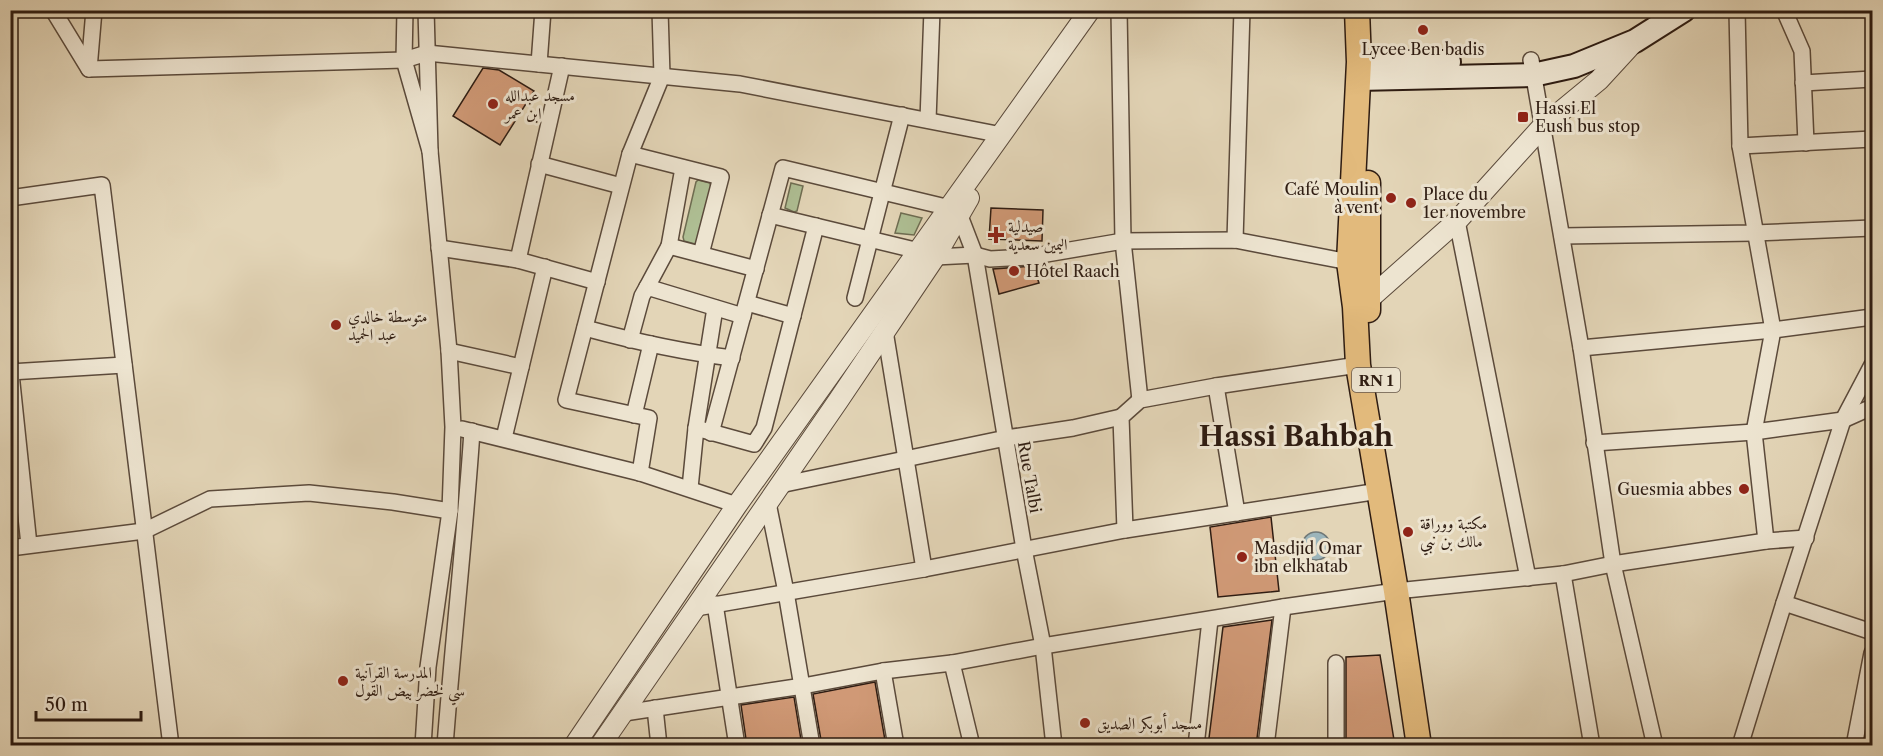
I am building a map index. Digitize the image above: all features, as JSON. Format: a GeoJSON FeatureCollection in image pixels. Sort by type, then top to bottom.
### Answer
{"type":"FeatureCollection","features":[{"type":"Feature","properties":{"kind":"main road","name":"RN 1"},"geometry":{"type":"LineString","coordinates":[[1358,10],[1363,70],[1368,332],[1404,590],[1419,746]]}},
{"type":"Feature","properties":{"kind":"main road","name":"RN 1"},"geometry":{"type":"LineString","coordinates":[[1369,10],[1349,262],[1355,307],[1358,365],[1379,491],[1404,590],[1435,746]]}},
{"type":"Feature","properties":{"kind":"main road"},"geometry":{"type":"LineString","coordinates":[[1532,68],[1622,30],[1655,10]]}},
{"type":"Feature","properties":{"kind":"main road"},"geometry":{"type":"LineString","coordinates":[[1363,70],[1574,66],[1635,41],[1684,10]]}},
{"type":"Feature","properties":{"kind":"street"},"geometry":{"type":"LineString","coordinates":[[53,10],[90,69]]}},
{"type":"Feature","properties":{"kind":"street"},"geometry":{"type":"LineString","coordinates":[[90,69],[94,10]]}},
{"type":"Feature","properties":{"kind":"street"},"geometry":{"type":"LineString","coordinates":[[405,10],[404,60],[430,151]]}},
{"type":"Feature","properties":{"kind":"street"},"geometry":{"type":"LineString","coordinates":[[423,746],[428,667],[450,511],[453,427],[449,351],[430,151],[426,10]]}},
{"type":"Feature","properties":{"kind":"street"},"geometry":{"type":"LineString","coordinates":[[539,64],[543,10]]}},
{"type":"Feature","properties":{"kind":"street"},"geometry":{"type":"LineString","coordinates":[[640,473],[649,418],[566,400],[630,154],[662,76],[660,10]]}},
{"type":"Feature","properties":{"kind":"street"},"geometry":{"type":"LineString","coordinates":[[928,120],[932,10]]}},
{"type":"Feature","properties":{"kind":"street"},"geometry":{"type":"LineString","coordinates":[[574,746],[738,505],[927,254],[1002,135],[1090,10]]}},
{"type":"Feature","properties":{"kind":"street"},"geometry":{"type":"LineString","coordinates":[[1119,10],[1123,241],[1140,399]]}},
{"type":"Feature","properties":{"kind":"street"},"geometry":{"type":"LineString","coordinates":[[1235,240],[1242,10]]}},
{"type":"Feature","properties":{"kind":"street"},"geometry":{"type":"LineString","coordinates":[[1737,10],[1740,146],[1773,330],[1754,432],[1766,541]]}},
{"type":"Feature","properties":{"kind":"street"},"geometry":{"type":"LineString","coordinates":[[1784,10],[1802,51],[1806,143]]}},
{"type":"Feature","properties":{"kind":"street"},"geometry":{"type":"LineString","coordinates":[[1368,300],[1457,221],[1542,128],[1599,80],[1635,41]]}},
{"type":"Feature","properties":{"kind":"street"},"geometry":{"type":"LineString","coordinates":[[90,69],[404,60],[427,53],[741,84],[1002,135]]}},
{"type":"Feature","properties":{"kind":"street"},"geometry":{"type":"LineString","coordinates":[[518,260],[562,66]]}},
{"type":"Feature","properties":{"kind":"street"},"geometry":{"type":"LineString","coordinates":[[1532,68],[1581,348],[1614,564],[1655,746]]}},
{"type":"Feature","properties":{"kind":"street"},"geometry":{"type":"LineString","coordinates":[[1803,83],[1872,79]]}},
{"type":"Feature","properties":{"kind":"street"},"geometry":{"type":"LineString","coordinates":[[855,298],[902,115]]}},
{"type":"Feature","properties":{"kind":"street"},"geometry":{"type":"LineString","coordinates":[[1740,146],[1872,139]]}},
{"type":"Feature","properties":{"kind":"street"},"geometry":{"type":"LineString","coordinates":[[630,154],[721,177],[701,254]]}},
{"type":"Feature","properties":{"kind":"street"},"geometry":{"type":"LineString","coordinates":[[539,164],[621,186]]}},
{"type":"Feature","properties":{"kind":"street"},"geometry":{"type":"LineString","coordinates":[[630,340],[642,296],[669,246],[683,168]]}},
{"type":"Feature","properties":{"kind":"street"},"geometry":{"type":"LineString","coordinates":[[711,433],[783,168],[955,212]]}},
{"type":"Feature","properties":{"kind":"street"},"geometry":{"type":"LineString","coordinates":[[10,198],[102,185],[171,746]]}},
{"type":"Feature","properties":{"kind":"street","name":"Rue Talbi"},"geometry":{"type":"LineString","coordinates":[[955,212],[975,255],[1024,549],[1043,646],[1054,746]]}},
{"type":"Feature","properties":{"kind":"street"},"geometry":{"type":"LineString","coordinates":[[770,215],[927,254],[975,255],[990,260],[1029,257],[1123,241],[1235,240],[1349,262]]}},
{"type":"Feature","properties":{"kind":"street"},"geometry":{"type":"LineString","coordinates":[[1457,221],[1528,578]]}},
{"type":"Feature","properties":{"kind":"street"},"geometry":{"type":"LineString","coordinates":[[696,428],[754,444],[765,428],[816,226]]}},
{"type":"Feature","properties":{"kind":"street"},"geometry":{"type":"LineString","coordinates":[[1562,236],[1754,233],[1872,228]]}},
{"type":"Feature","properties":{"kind":"street"},"geometry":{"type":"LineString","coordinates":[[669,246],[756,269]]}},
{"type":"Feature","properties":{"kind":"street"},"geometry":{"type":"LineString","coordinates":[[439,248],[518,260],[597,282]]}},
{"type":"Feature","properties":{"kind":"street"},"geometry":{"type":"LineString","coordinates":[[600,746],[705,606],[768,503],[885,331],[927,254]]}},
{"type":"Feature","properties":{"kind":"street"},"geometry":{"type":"LineString","coordinates":[[504,438],[544,267]]}},
{"type":"Feature","properties":{"kind":"street"},"geometry":{"type":"LineString","coordinates":[[647,287],[715,308],[745,309],[793,316]]}},
{"type":"Feature","properties":{"kind":"street"},"geometry":{"type":"LineString","coordinates":[[690,488],[696,428],[715,308]]}},
{"type":"Feature","properties":{"kind":"street"},"geometry":{"type":"LineString","coordinates":[[1581,348],[1773,330],[1872,317]]}},
{"type":"Feature","properties":{"kind":"street"},"geometry":{"type":"LineString","coordinates":[[585,328],[630,340],[732,358]]}},
{"type":"Feature","properties":{"kind":"street"},"geometry":{"type":"LineString","coordinates":[[885,331],[924,569]]}},
{"type":"Feature","properties":{"kind":"street"},"geometry":{"type":"LineString","coordinates":[[634,415],[651,344]]}},
{"type":"Feature","properties":{"kind":"street"},"geometry":{"type":"LineString","coordinates":[[449,351],[521,367]]}},
{"type":"Feature","properties":{"kind":"street"},"geometry":{"type":"LineString","coordinates":[[29,545],[11,369],[124,365]]}},
{"type":"Feature","properties":{"kind":"street"},"geometry":{"type":"LineString","coordinates":[[780,485],[1006,438],[1073,428],[1121,417],[1140,399],[1358,365]]}},
{"type":"Feature","properties":{"kind":"street"},"geometry":{"type":"LineString","coordinates":[[1740,746],[1843,420],[1872,365]]}},
{"type":"Feature","properties":{"kind":"street"},"geometry":{"type":"LineString","coordinates":[[1216,386],[1237,513]]}},
{"type":"Feature","properties":{"kind":"street"},"geometry":{"type":"LineString","coordinates":[[1594,443],[1754,432],[1843,420],[1872,407]]}},
{"type":"Feature","properties":{"kind":"street"},"geometry":{"type":"LineString","coordinates":[[1121,417],[1125,530]]}},
{"type":"Feature","properties":{"kind":"street"},"geometry":{"type":"LineString","coordinates":[[453,427],[640,473],[738,505]]}},
{"type":"Feature","properties":{"kind":"street"},"geometry":{"type":"LineString","coordinates":[[445,746],[465,538],[472,431]]}},
{"type":"Feature","properties":{"kind":"street"},"geometry":{"type":"LineString","coordinates":[[705,606],[924,569],[1125,530],[1379,491]]}},
{"type":"Feature","properties":{"kind":"street"},"geometry":{"type":"LineString","coordinates":[[10,548],[144,531],[210,499],[309,493],[450,511]]}},
{"type":"Feature","properties":{"kind":"street"},"geometry":{"type":"LineString","coordinates":[[768,503],[786,592],[812,746]]}},
{"type":"Feature","properties":{"kind":"street"},"geometry":{"type":"LineString","coordinates":[[624,713],[803,686],[883,670],[952,663],[1282,607],[1404,590],[1563,574],[1766,541],[1806,538]]}},
{"type":"Feature","properties":{"kind":"street"},"geometry":{"type":"LineString","coordinates":[[1563,574],[1592,746]]}},
{"type":"Feature","properties":{"kind":"street"},"geometry":{"type":"LineString","coordinates":[[1784,603],[1872,632]]}},
{"type":"Feature","properties":{"kind":"street"},"geometry":{"type":"LineString","coordinates":[[705,606],[729,697],[737,746]]}},
{"type":"Feature","properties":{"kind":"street"},"geometry":{"type":"LineString","coordinates":[[1266,746],[1282,607]]}},
{"type":"Feature","properties":{"kind":"street"},"geometry":{"type":"LineString","coordinates":[[1196,746],[1210,620]]}},
{"type":"Feature","properties":{"kind":"street"},"geometry":{"type":"LineString","coordinates":[[1854,746],[1872,653]]}},
{"type":"Feature","properties":{"kind":"street"},"geometry":{"type":"LineString","coordinates":[[952,663],[972,746]]}},
{"type":"Feature","properties":{"kind":"street"},"geometry":{"type":"LineString","coordinates":[[1336,663],[1336,746]]}},
{"type":"Feature","properties":{"kind":"street"},"geometry":{"type":"LineString","coordinates":[[883,670],[896,746]]}},
{"type":"Feature","properties":{"kind":"street"},"geometry":{"type":"LineString","coordinates":[[654,708],[659,746]]}},
{"type":"Feature","properties":{"kind":"green space"},"geometry":{"type":"Polygon","coordinates":[[[698,180],[710,183],[711,187],[698,240],[695,244],[684,241],[683,237],[698,180]]]}},
{"type":"Feature","properties":{"kind":"green space"},"geometry":{"type":"Polygon","coordinates":[[[791,183],[803,186],[797,211],[794,212],[785,208],[791,183]]]}},
{"type":"Feature","properties":{"kind":"green space"},"geometry":{"type":"Polygon","coordinates":[[[901,213],[922,218],[914,235],[895,233],[901,213]]]}},
{"type":"Feature","properties":{"kind":"water"},"geometry":{"type":"Polygon","coordinates":[[[1316,532],[1326,536],[1330,546],[1326,556],[1316,560],[1306,556],[1302,546],[1306,536],[1316,532]]]}},
{"type":"Feature","properties":{"kind":"building","name":"مسجد عبدالله ابن عمر"},"geometry":{"type":"Polygon","coordinates":[[[483,68],[499,70],[534,91],[500,145],[453,116],[483,68]]]}},
{"type":"Feature","properties":{"kind":"building"},"geometry":{"type":"Polygon","coordinates":[[[991,208],[1043,210],[1042,241],[989,239],[991,208]]]}},
{"type":"Feature","properties":{"kind":"building","name":"Hôtel Raach"},"geometry":{"type":"Polygon","coordinates":[[[1033,266],[1039,283],[999,294],[993,269],[1033,266]]]}},
{"type":"Feature","properties":{"kind":"building"},"geometry":{"type":"Polygon","coordinates":[[[1271,517],[1279,591],[1218,597],[1210,527],[1271,517]]]}},
{"type":"Feature","properties":{"kind":"building"},"geometry":{"type":"Polygon","coordinates":[[[1272,620],[1256,746],[1208,746],[1223,627],[1272,620]]]}},
{"type":"Feature","properties":{"kind":"building"},"geometry":{"type":"Polygon","coordinates":[[[1380,655],[1395,746],[1346,746],[1346,657],[1380,655]]]}},
{"type":"Feature","properties":{"kind":"building"},"geometry":{"type":"Polygon","coordinates":[[[875,682],[886,746],[822,746],[813,694],[875,682]]]}},
{"type":"Feature","properties":{"kind":"building"},"geometry":{"type":"Polygon","coordinates":[[[794,697],[802,746],[747,746],[741,705],[794,697]]]}},
{"type":"Feature","properties":{"kind":"place","name":"Lycee Ben badis"},"geometry":{"type":"Point","coordinates":[1423,30]}},
{"type":"Feature","properties":{"kind":"place","name":"مسجد عبدالله ابن عمر"},"geometry":{"type":"Point","coordinates":[493,104]}},
{"type":"Feature","properties":{"kind":"place","name":"Hassi El Eush bus stop"},"geometry":{"type":"Point","coordinates":[1523,117]}},
{"type":"Feature","properties":{"kind":"place","name":"Café Moulin à vent"},"geometry":{"type":"Point","coordinates":[1391,198]}},
{"type":"Feature","properties":{"kind":"place","name":"Place du 1er novembre"},"geometry":{"type":"Point","coordinates":[1411,203]}},
{"type":"Feature","properties":{"kind":"place","name":"صيدلية اليمين سعدية"},"geometry":{"type":"Point","coordinates":[996,235]}},
{"type":"Feature","properties":{"kind":"place","name":"Hôtel Raach"},"geometry":{"type":"Point","coordinates":[1014,271]}},
{"type":"Feature","properties":{"kind":"place","name":"متوسطة خالدي عبد الحميد"},"geometry":{"type":"Point","coordinates":[336,325]}},
{"type":"Feature","properties":{"kind":"place","name":"Guesmia abbes"},"geometry":{"type":"Point","coordinates":[1744,489]}},
{"type":"Feature","properties":{"kind":"place","name":"مكتبة ووراقة مالك بن نبي"},"geometry":{"type":"Point","coordinates":[1408,532]}},
{"type":"Feature","properties":{"kind":"place","name":"Masdjid Omar ibn elkhatab"},"geometry":{"type":"Point","coordinates":[1242,557]}},
{"type":"Feature","properties":{"kind":"place","name":"المدرسة القرآنية سي لخضر بيض القول"},"geometry":{"type":"Point","coordinates":[343,681]}},
{"type":"Feature","properties":{"kind":"place","name":"مسجد أبوبكر الصديق"},"geometry":{"type":"Point","coordinates":[1085,723]}},
{"type":"Feature","properties":{"kind":"district","name":"Hassi Bahbah"},"geometry":{"type":"Point","coordinates":[1296,436]}}]}
